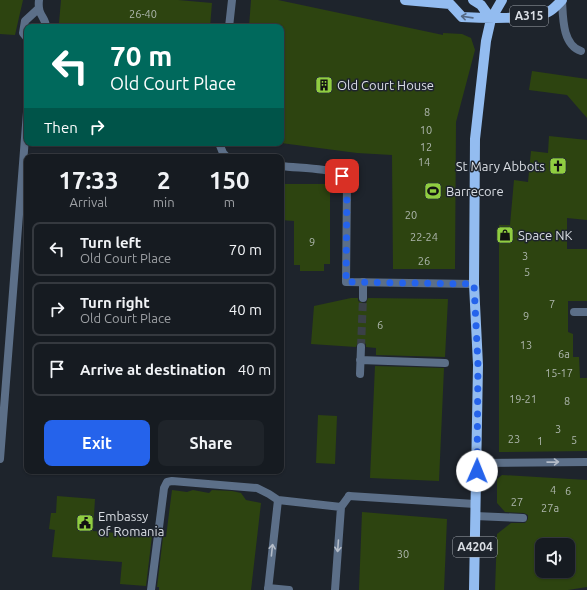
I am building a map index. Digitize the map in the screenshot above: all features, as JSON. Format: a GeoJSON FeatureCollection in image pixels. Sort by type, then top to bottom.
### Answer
{"type":"FeatureCollection","features":[{"type":"Feature","properties":{"kind":"main road","name":"A315"},"geometry":{"type":"LineString","coordinates":[[406,0],[451,2],[462,17],[491,19],[533,16],[548,12],[562,0]]}},
{"type":"Feature","properties":{"kind":"main road"},"geometry":{"type":"LineString","coordinates":[[473,0],[481,5],[491,19]]}},
{"type":"Feature","properties":{"kind":"main road","name":"A4204"},"geometry":{"type":"LineString","coordinates":[[474,590],[478,365],[474,284],[475,139],[483,59],[491,19],[502,0]]}},
{"type":"Feature","properties":{"kind":"street"},"geometry":{"type":"LineString","coordinates":[[39,0],[38,10],[46,24]]}},
{"type":"Feature","properties":{"kind":"street"},"geometry":{"type":"LineString","coordinates":[[229,24],[232,0]]}},
{"type":"Feature","properties":{"kind":"street"},"geometry":{"type":"LineString","coordinates":[[562,0],[564,24],[569,40],[576,50],[581,52]]}},
{"type":"Feature","properties":{"kind":"street"},"geometry":{"type":"LineString","coordinates":[[25,24],[38,10]]}},
{"type":"Feature","properties":{"kind":"street"},"geometry":{"type":"LineString","coordinates":[[0,459],[24,146]]}},
{"type":"Feature","properties":{"kind":"street"},"geometry":{"type":"LineString","coordinates":[[284,166],[332,172],[342,176],[345,180],[347,185],[346,282],[474,284]]}},
{"type":"Feature","properties":{"kind":"street"},"geometry":{"type":"LineString","coordinates":[[363,282],[363,298]]}},
{"type":"Feature","properties":{"kind":"street"},"geometry":{"type":"LineString","coordinates":[[574,312],[587,312]]}},
{"type":"Feature","properties":{"kind":"street"},"geometry":{"type":"LineString","coordinates":[[360,374],[361,347]]}},
{"type":"Feature","properties":{"kind":"street"},"geometry":{"type":"LineString","coordinates":[[360,360],[445,363]]}},
{"type":"Feature","properties":{"kind":"street"},"geometry":{"type":"LineString","coordinates":[[477,463],[587,462]]}},
{"type":"Feature","properties":{"kind":"street"},"geometry":{"type":"LineString","coordinates":[[151,590],[164,488],[167,482],[172,481],[257,488],[270,494],[278,500],[341,507]]}},
{"type":"Feature","properties":{"kind":"street"},"geometry":{"type":"LineString","coordinates":[[335,590],[341,507],[349,496],[476,504]]}},
{"type":"Feature","properties":{"kind":"street"},"geometry":{"type":"LineString","coordinates":[[278,500],[268,589],[289,590]]}},
{"type":"Feature","properties":{"kind":"street"},"geometry":{"type":"LineString","coordinates":[[475,516],[524,518]]}},
{"type":"Feature","properties":{"kind":"building"},"geometry":{"type":"Polygon","coordinates":[[[0,0],[23,0],[15,35],[0,34],[0,0]]]}},
{"type":"Feature","properties":{"kind":"building"},"geometry":{"type":"Polygon","coordinates":[[[61,0],[178,0],[212,3],[210,24],[59,23],[61,0]]]}},
{"type":"Feature","properties":{"kind":"building"},"geometry":{"type":"Polygon","coordinates":[[[251,0],[278,0],[443,35],[443,33],[462,34],[471,38],[475,50],[456,122],[455,269],[393,269],[392,155],[357,153],[284,143],[284,24],[249,24],[251,0]]]}},
{"type":"Feature","properties":{"kind":"building"},"geometry":{"type":"Polygon","coordinates":[[[532,71],[587,79],[587,118],[567,95],[529,90],[532,71]]]}},
{"type":"Feature","properties":{"kind":"building"},"geometry":{"type":"Polygon","coordinates":[[[549,136],[587,140],[587,220],[567,218],[567,249],[587,249],[587,301],[568,301],[568,332],[573,334],[573,357],[579,357],[580,378],[587,378],[587,451],[499,452],[499,225],[510,225],[514,180],[528,182],[531,151],[548,153],[549,136]]]}},
{"type":"Feature","properties":{"kind":"building"},"geometry":{"type":"Polygon","coordinates":[[[284,184],[330,184],[330,264],[324,264],[324,271],[300,271],[300,265],[294,265],[294,221],[284,220],[284,184]]]}},
{"type":"Feature","properties":{"kind":"building"},"geometry":{"type":"Polygon","coordinates":[[[351,298],[358,298],[358,301],[363,303],[366,303],[368,298],[448,299],[445,357],[376,355],[376,348],[366,347],[366,344],[362,342],[358,342],[356,347],[311,344],[314,306],[351,298]]]}},
{"type":"Feature","properties":{"kind":"building"},"geometry":{"type":"Polygon","coordinates":[[[375,366],[444,368],[439,481],[370,478],[375,366]]]}},
{"type":"Feature","properties":{"kind":"building"},"geometry":{"type":"Polygon","coordinates":[[[318,415],[337,416],[335,464],[316,463],[318,415]]]}},
{"type":"Feature","properties":{"kind":"building"},"geometry":{"type":"Polygon","coordinates":[[[502,475],[587,480],[587,587],[568,590],[495,590],[497,534],[511,523],[525,523],[528,519],[528,515],[524,513],[505,512],[497,503],[497,479],[502,475]]]}},
{"type":"Feature","properties":{"kind":"building"},"geometry":{"type":"Polygon","coordinates":[[[172,490],[187,492],[193,490],[209,493],[212,490],[232,491],[241,493],[246,500],[261,503],[251,590],[159,590],[159,587],[157,587],[163,537],[166,537],[172,490]]]}},
{"type":"Feature","properties":{"kind":"building"},"geometry":{"type":"Polygon","coordinates":[[[57,496],[95,499],[93,531],[152,536],[146,586],[120,584],[122,562],[52,557],[55,530],[49,529],[51,513],[56,513],[57,496]]]}},
{"type":"Feature","properties":{"kind":"building"},"geometry":{"type":"Polygon","coordinates":[[[362,512],[447,519],[444,590],[359,590],[362,512]]]}},
{"type":"Feature","properties":{"kind":"tunnel"},"geometry":{"type":"LineString","coordinates":[[361,347],[363,298]]}},
{"type":"Feature","properties":{"kind":"place","name":"Old Court House"},"geometry":{"type":"Point","coordinates":[324,85]}},
{"type":"Feature","properties":{"kind":"place","name":"St Mary Abbots"},"geometry":{"type":"Point","coordinates":[558,166]}},
{"type":"Feature","properties":{"kind":"place","name":"Barrecore"},"geometry":{"type":"Point","coordinates":[433,191]}},
{"type":"Feature","properties":{"kind":"place","name":"Space NK"},"geometry":{"type":"Point","coordinates":[505,235]}},
{"type":"Feature","properties":{"kind":"place","name":"Embassy of Romania"},"geometry":{"type":"Point","coordinates":[85,523]}},
{"type":"Feature","properties":{"kind":"route"},"geometry":{"type":"LineString","coordinates":[[342,176],[347,185],[346,282],[474,284],[478,365],[477,471]]}}]}
